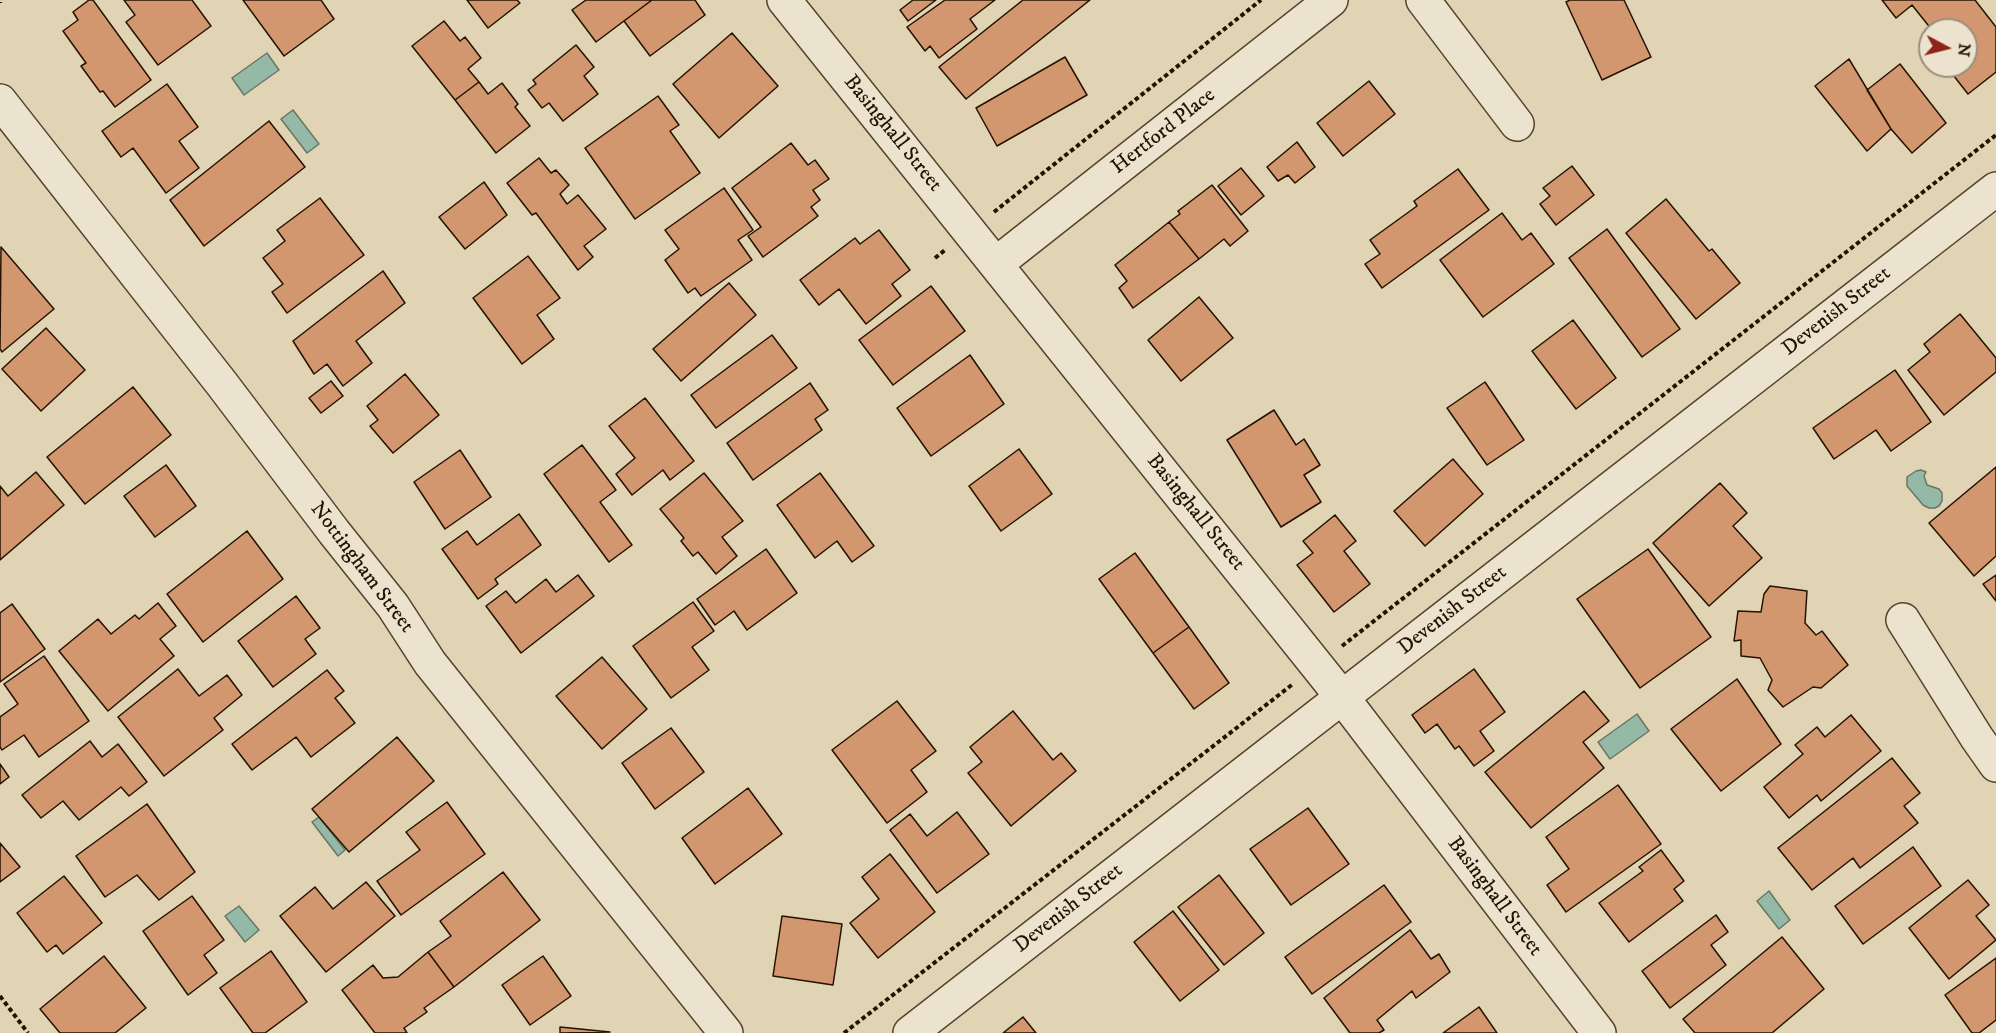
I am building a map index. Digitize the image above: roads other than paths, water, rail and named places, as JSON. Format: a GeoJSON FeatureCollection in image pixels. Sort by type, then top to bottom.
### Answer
{"type":"FeatureCollection","features":[{"type":"Feature","properties":{"kind":"street","name":"Basinghall Street"},"geometry":{"type":"LineString","coordinates":[[784,0],[1342,697],[1599,1033]]}},
{"type":"Feature","properties":{"kind":"street","name":"Hertford Place"},"geometry":{"type":"LineString","coordinates":[[996,264],[1331,0]]}},
{"type":"Feature","properties":{"kind":"street"},"geometry":{"type":"LineString","coordinates":[[1423,0],[1517,124]]}},
{"type":"Feature","properties":{"kind":"street","name":"Nottingham Street"},"geometry":{"type":"LineString","coordinates":[[0,101],[393,606],[430,663],[726,1033]]}},
{"type":"Feature","properties":{"kind":"street","name":"Devenish Street"},"geometry":{"type":"LineString","coordinates":[[910,1033],[1996,189]]}},
{"type":"Feature","properties":{"kind":"street"},"geometry":{"type":"LineString","coordinates":[[1903,620],[1996,765]]}}]}
